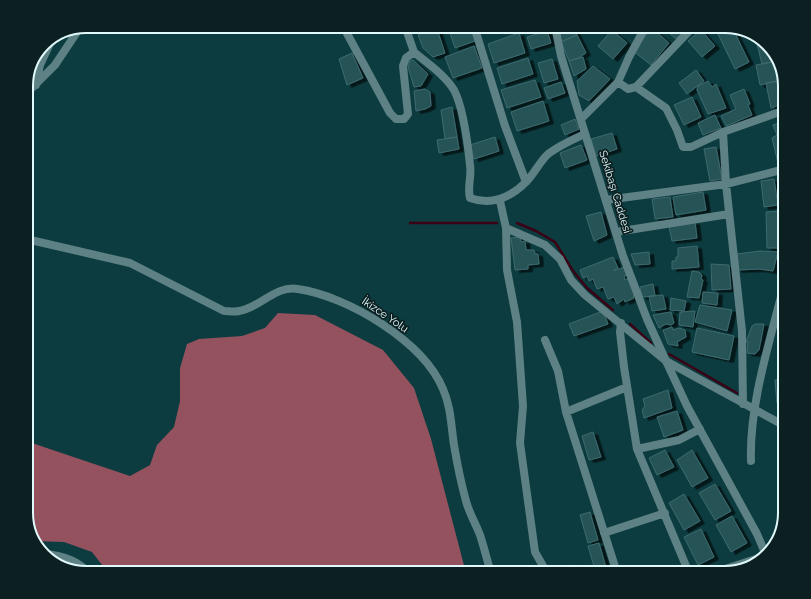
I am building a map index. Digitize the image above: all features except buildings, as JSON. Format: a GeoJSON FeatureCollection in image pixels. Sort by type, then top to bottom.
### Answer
{"type":"FeatureCollection","features":[{"type":"Feature","properties":{"kind":"street"},"geometry":{"type":"LineString","coordinates":[[347,33],[390,113],[396,119],[404,119],[408,114],[403,66],[406,58],[414,52]]}},
{"type":"Feature","properties":{"kind":"street"},"geometry":{"type":"LineString","coordinates":[[407,33],[414,52],[434,68],[453,89],[459,102],[470,165],[467,188],[470,198],[480,202],[500,201],[526,182],[546,156],[559,147],[585,134]]}},
{"type":"Feature","properties":{"kind":"street"},"geometry":{"type":"LineString","coordinates":[[476,33],[505,126],[526,182]]}},
{"type":"Feature","properties":{"kind":"street","name":"Sekibaşı Caddesi"},"geometry":{"type":"LineString","coordinates":[[556,33],[561,56],[582,118],[585,134],[616,232],[647,318],[687,406],[757,534],[763,549]]}},
{"type":"Feature","properties":{"kind":"street"},"geometry":{"type":"LineString","coordinates":[[582,118],[618,82],[642,33]]}},
{"type":"Feature","properties":{"kind":"street"},"geometry":{"type":"LineString","coordinates":[[618,82],[628,89],[636,87],[687,33]]}},
{"type":"Feature","properties":{"kind":"street"},"geometry":{"type":"LineString","coordinates":[[33,88],[55,64],[75,34]]}},
{"type":"Feature","properties":{"kind":"street"},"geometry":{"type":"LineString","coordinates":[[36,86],[40,65],[46,53]]}},
{"type":"Feature","properties":{"kind":"street"},"geometry":{"type":"LineString","coordinates":[[636,87],[666,108],[677,130],[683,147],[691,147],[723,132],[778,112]]}},
{"type":"Feature","properties":{"kind":"street"},"geometry":{"type":"LineString","coordinates":[[723,132],[726,184],[742,331],[743,404]]}},
{"type":"Feature","properties":{"kind":"street"},"geometry":{"type":"LineString","coordinates":[[606,200],[726,184],[778,171]]}},
{"type":"Feature","properties":{"kind":"street"},"geometry":{"type":"LineString","coordinates":[[500,201],[506,228],[507,270],[517,322],[523,406],[520,443],[535,552],[543,566]]}},
{"type":"Feature","properties":{"kind":"street"},"geometry":{"type":"LineString","coordinates":[[616,232],[729,214]]}},
{"type":"Feature","properties":{"kind":"street"},"geometry":{"type":"LineString","coordinates":[[506,228],[545,245],[560,259],[571,280],[585,295],[666,361],[778,422]]}},
{"type":"Feature","properties":{"kind":"street","name":"İkizce Yolu"},"geometry":{"type":"LineString","coordinates":[[33,241],[130,263],[224,310],[239,311],[281,290],[296,288],[328,296],[358,309],[394,333],[412,347],[430,368],[443,387],[450,407],[454,445],[466,502],[480,534],[489,566]]}},
{"type":"Feature","properties":{"kind":"street"},"geometry":{"type":"LineString","coordinates":[[751,462],[750,444],[754,409],[778,310]]}},
{"type":"Feature","properties":{"kind":"street"},"geometry":{"type":"LineString","coordinates":[[621,323],[620,332],[637,449],[686,566]]}},
{"type":"Feature","properties":{"kind":"street"},"geometry":{"type":"LineString","coordinates":[[545,340],[558,371],[566,412],[615,566]]}},
{"type":"Feature","properties":{"kind":"street"},"geometry":{"type":"LineString","coordinates":[[566,412],[627,387]]}},
{"type":"Feature","properties":{"kind":"street"},"geometry":{"type":"LineString","coordinates":[[637,449],[679,440],[700,429]]}},
{"type":"Feature","properties":{"kind":"street"},"geometry":{"type":"LineString","coordinates":[[604,533],[665,513]]}},
{"type":"Feature","properties":{"kind":"street"},"geometry":{"type":"LineString","coordinates":[[53,554],[58,554],[83,566]]}},
{"type":"Feature","properties":{"kind":"shaded area"},"geometry":{"type":"Polygon","coordinates":[[[278,313],[315,315],[383,350],[414,388],[431,439],[464,566],[103,566],[92,552],[64,542],[42,541],[37,533],[33,516],[33,443],[130,476],[150,465],[157,445],[174,427],[180,401],[180,368],[187,344],[199,339],[242,336],[265,328],[278,313]]]}},
{"type":"Feature","properties":{"kind":"waterway"},"geometry":{"type":"LineString","coordinates":[[410,223],[497,223]]}},
{"type":"Feature","properties":{"kind":"waterway"},"geometry":{"type":"LineString","coordinates":[[517,223],[536,231],[555,242],[573,271],[587,288],[613,310]]}},
{"type":"Feature","properties":{"kind":"waterway"},"geometry":{"type":"LineString","coordinates":[[630,324],[651,343]]}},
{"type":"Feature","properties":{"kind":"waterway"},"geometry":{"type":"LineString","coordinates":[[669,354],[737,393]]}}]}
